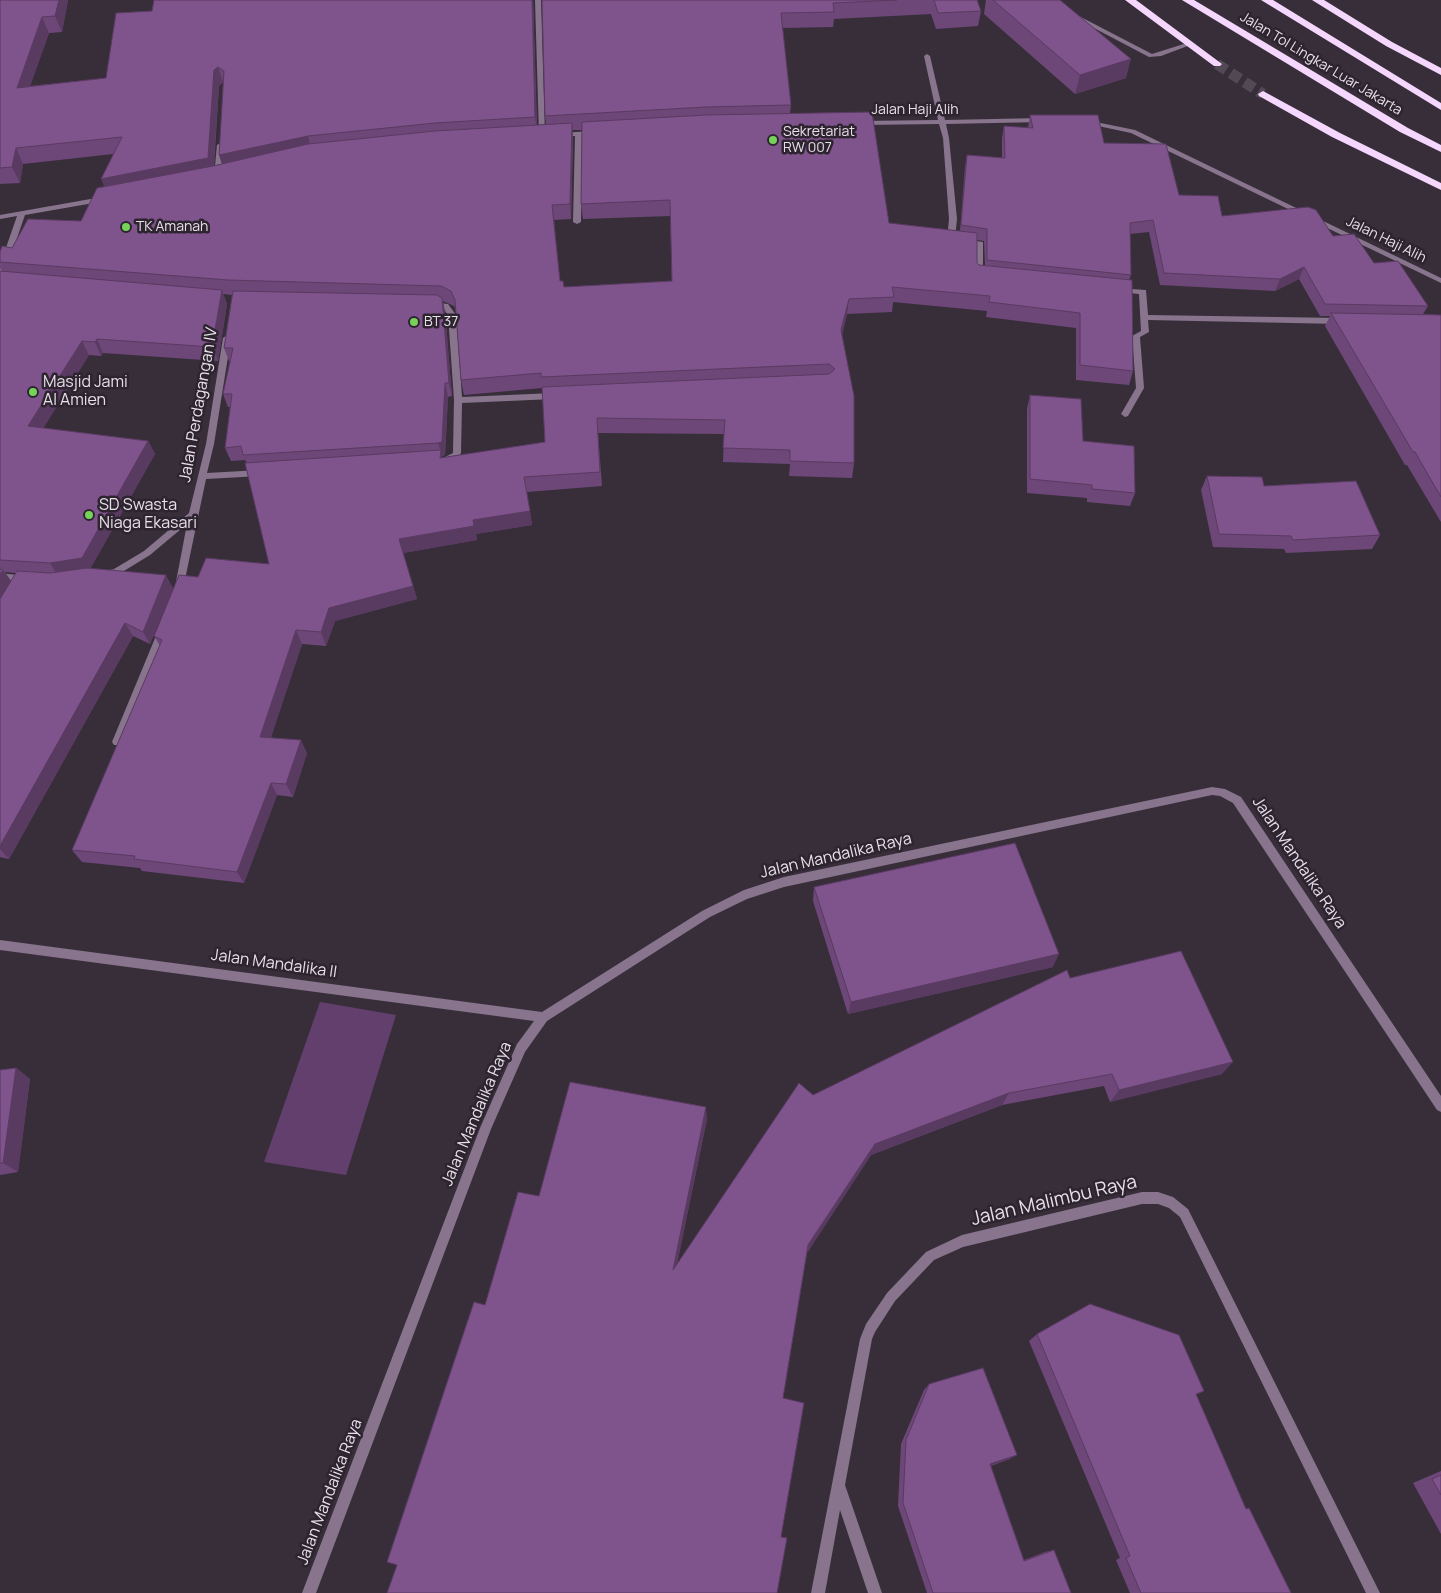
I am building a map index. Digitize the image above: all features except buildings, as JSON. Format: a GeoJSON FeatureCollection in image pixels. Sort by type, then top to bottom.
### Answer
{"type":"FeatureCollection","features":[{"type":"Feature","properties":{"kind":"highway"},"geometry":{"type":"LineString","coordinates":[[1130,0],[1217,64]]}},
{"type":"Feature","properties":{"kind":"highway","name":"Jalan Tol Lingkar Luar Jakarta"},"geometry":{"type":"LineString","coordinates":[[1187,0],[1404,130],[1441,149]]}},
{"type":"Feature","properties":{"kind":"highway","name":"Jalan Tol Lingkar Luar Jakarta"},"geometry":{"type":"LineString","coordinates":[[1266,0],[1441,106]]}},
{"type":"Feature","properties":{"kind":"highway"},"geometry":{"type":"LineString","coordinates":[[1318,0],[1389,44],[1441,72]]}},
{"type":"Feature","properties":{"kind":"highway"},"geometry":{"type":"LineString","coordinates":[[1263,94],[1336,135],[1441,187]]}},
{"type":"Feature","properties":{"kind":"street"},"geometry":{"type":"LineString","coordinates":[[538,0],[542,135]]}},
{"type":"Feature","properties":{"kind":"street"},"geometry":{"type":"LineString","coordinates":[[1071,14],[1151,56],[1190,44]]}},
{"type":"Feature","properties":{"kind":"street"},"geometry":{"type":"LineString","coordinates":[[927,56],[943,123],[953,219],[951,240],[980,244],[979,276],[989,277]]}},
{"type":"Feature","properties":{"kind":"street","name":"Jalan Haji Alih"},"geometry":{"type":"LineString","coordinates":[[856,123],[1050,120]]}},
{"type":"Feature","properties":{"kind":"street","name":"Jalan Haji Alih"},"geometry":{"type":"LineString","coordinates":[[1079,121],[1099,123],[1133,131],[1441,281]]}},
{"type":"Feature","properties":{"kind":"street"},"geometry":{"type":"LineString","coordinates":[[532,136],[598,132]]}},
{"type":"Feature","properties":{"kind":"street"},"geometry":{"type":"LineString","coordinates":[[577,222],[579,134]]}},
{"type":"Feature","properties":{"kind":"street"},"geometry":{"type":"LineString","coordinates":[[209,178],[221,176],[221,140]]}},
{"type":"Feature","properties":{"kind":"street"},"geometry":{"type":"LineString","coordinates":[[0,217],[21,215],[107,199]]}},
{"type":"Feature","properties":{"kind":"street"},"geometry":{"type":"LineString","coordinates":[[0,276],[21,215]]}},
{"type":"Feature","properties":{"kind":"street"},"geometry":{"type":"LineString","coordinates":[[0,280],[10,281]]}},
{"type":"Feature","properties":{"kind":"street"},"geometry":{"type":"LineString","coordinates":[[1114,289],[1143,292],[1145,332],[1136,336],[1140,388],[1125,414]]}},
{"type":"Feature","properties":{"kind":"street"},"geometry":{"type":"LineString","coordinates":[[421,305],[445,306],[452,315],[458,400],[456,453],[449,459],[432,462]]}},
{"type":"Feature","properties":{"kind":"street"},"geometry":{"type":"LineString","coordinates":[[1144,317],[1352,321]]}},
{"type":"Feature","properties":{"kind":"street","name":"Jalan Perdagangan IV"},"geometry":{"type":"LineString","coordinates":[[176,600],[182,579],[193,514],[204,476],[228,329]]}},
{"type":"Feature","properties":{"kind":"street"},"geometry":{"type":"LineString","coordinates":[[458,400],[568,395]]}},
{"type":"Feature","properties":{"kind":"street"},"geometry":{"type":"LineString","coordinates":[[204,476],[273,472]]}},
{"type":"Feature","properties":{"kind":"street"},"geometry":{"type":"LineString","coordinates":[[92,577],[116,572],[147,553],[193,514]]}},
{"type":"Feature","properties":{"kind":"street"},"geometry":{"type":"LineString","coordinates":[[0,576],[19,582],[39,580]]}},
{"type":"Feature","properties":{"kind":"street"},"geometry":{"type":"LineString","coordinates":[[117,742],[168,618]]}},
{"type":"Feature","properties":{"kind":"street","name":"Jalan Mandalika Raya"},"geometry":{"type":"LineString","coordinates":[[309,1593],[486,1128],[521,1048],[543,1017],[706,914],[744,895],[784,882],[1212,791],[1221,792],[1238,800],[1441,1106]]}},
{"type":"Feature","properties":{"kind":"street","name":"Jalan Mandalika II"},"geometry":{"type":"LineString","coordinates":[[0,945],[543,1017]]}},
{"type":"Feature","properties":{"kind":"street","name":"Jalan Malimbu Raya"},"geometry":{"type":"LineString","coordinates":[[818,1593],[866,1339],[870,1328],[891,1298],[930,1256],[962,1241],[1142,1198],[1158,1198],[1173,1203],[1184,1212],[1373,1593]]}},
{"type":"Feature","properties":{"kind":"street"},"geometry":{"type":"LineString","coordinates":[[838,1483],[874,1593]]}},
{"type":"Feature","properties":{"kind":"shaded area"},"geometry":{"type":"Polygon","coordinates":[[[320,1002],[396,1015],[346,1175],[264,1162],[320,1002]]]}},
{"type":"Feature","properties":{"kind":"tunnel"},"geometry":{"type":"LineString","coordinates":[[1217,64],[1263,94]]}},
{"type":"Feature","properties":{"kind":"place","name":"Sekretariat RW 007"},"geometry":{"type":"Point","coordinates":[773,140]}},
{"type":"Feature","properties":{"kind":"place","name":"TK Amanah"},"geometry":{"type":"Point","coordinates":[126,227]}},
{"type":"Feature","properties":{"kind":"place","name":"BT 37"},"geometry":{"type":"Point","coordinates":[414,322]}},
{"type":"Feature","properties":{"kind":"place","name":"Masjid Jami Al Amien"},"geometry":{"type":"Point","coordinates":[33,392]}},
{"type":"Feature","properties":{"kind":"place","name":"SD Swasta Niaga Ekasari"},"geometry":{"type":"Point","coordinates":[89,515]}}]}
